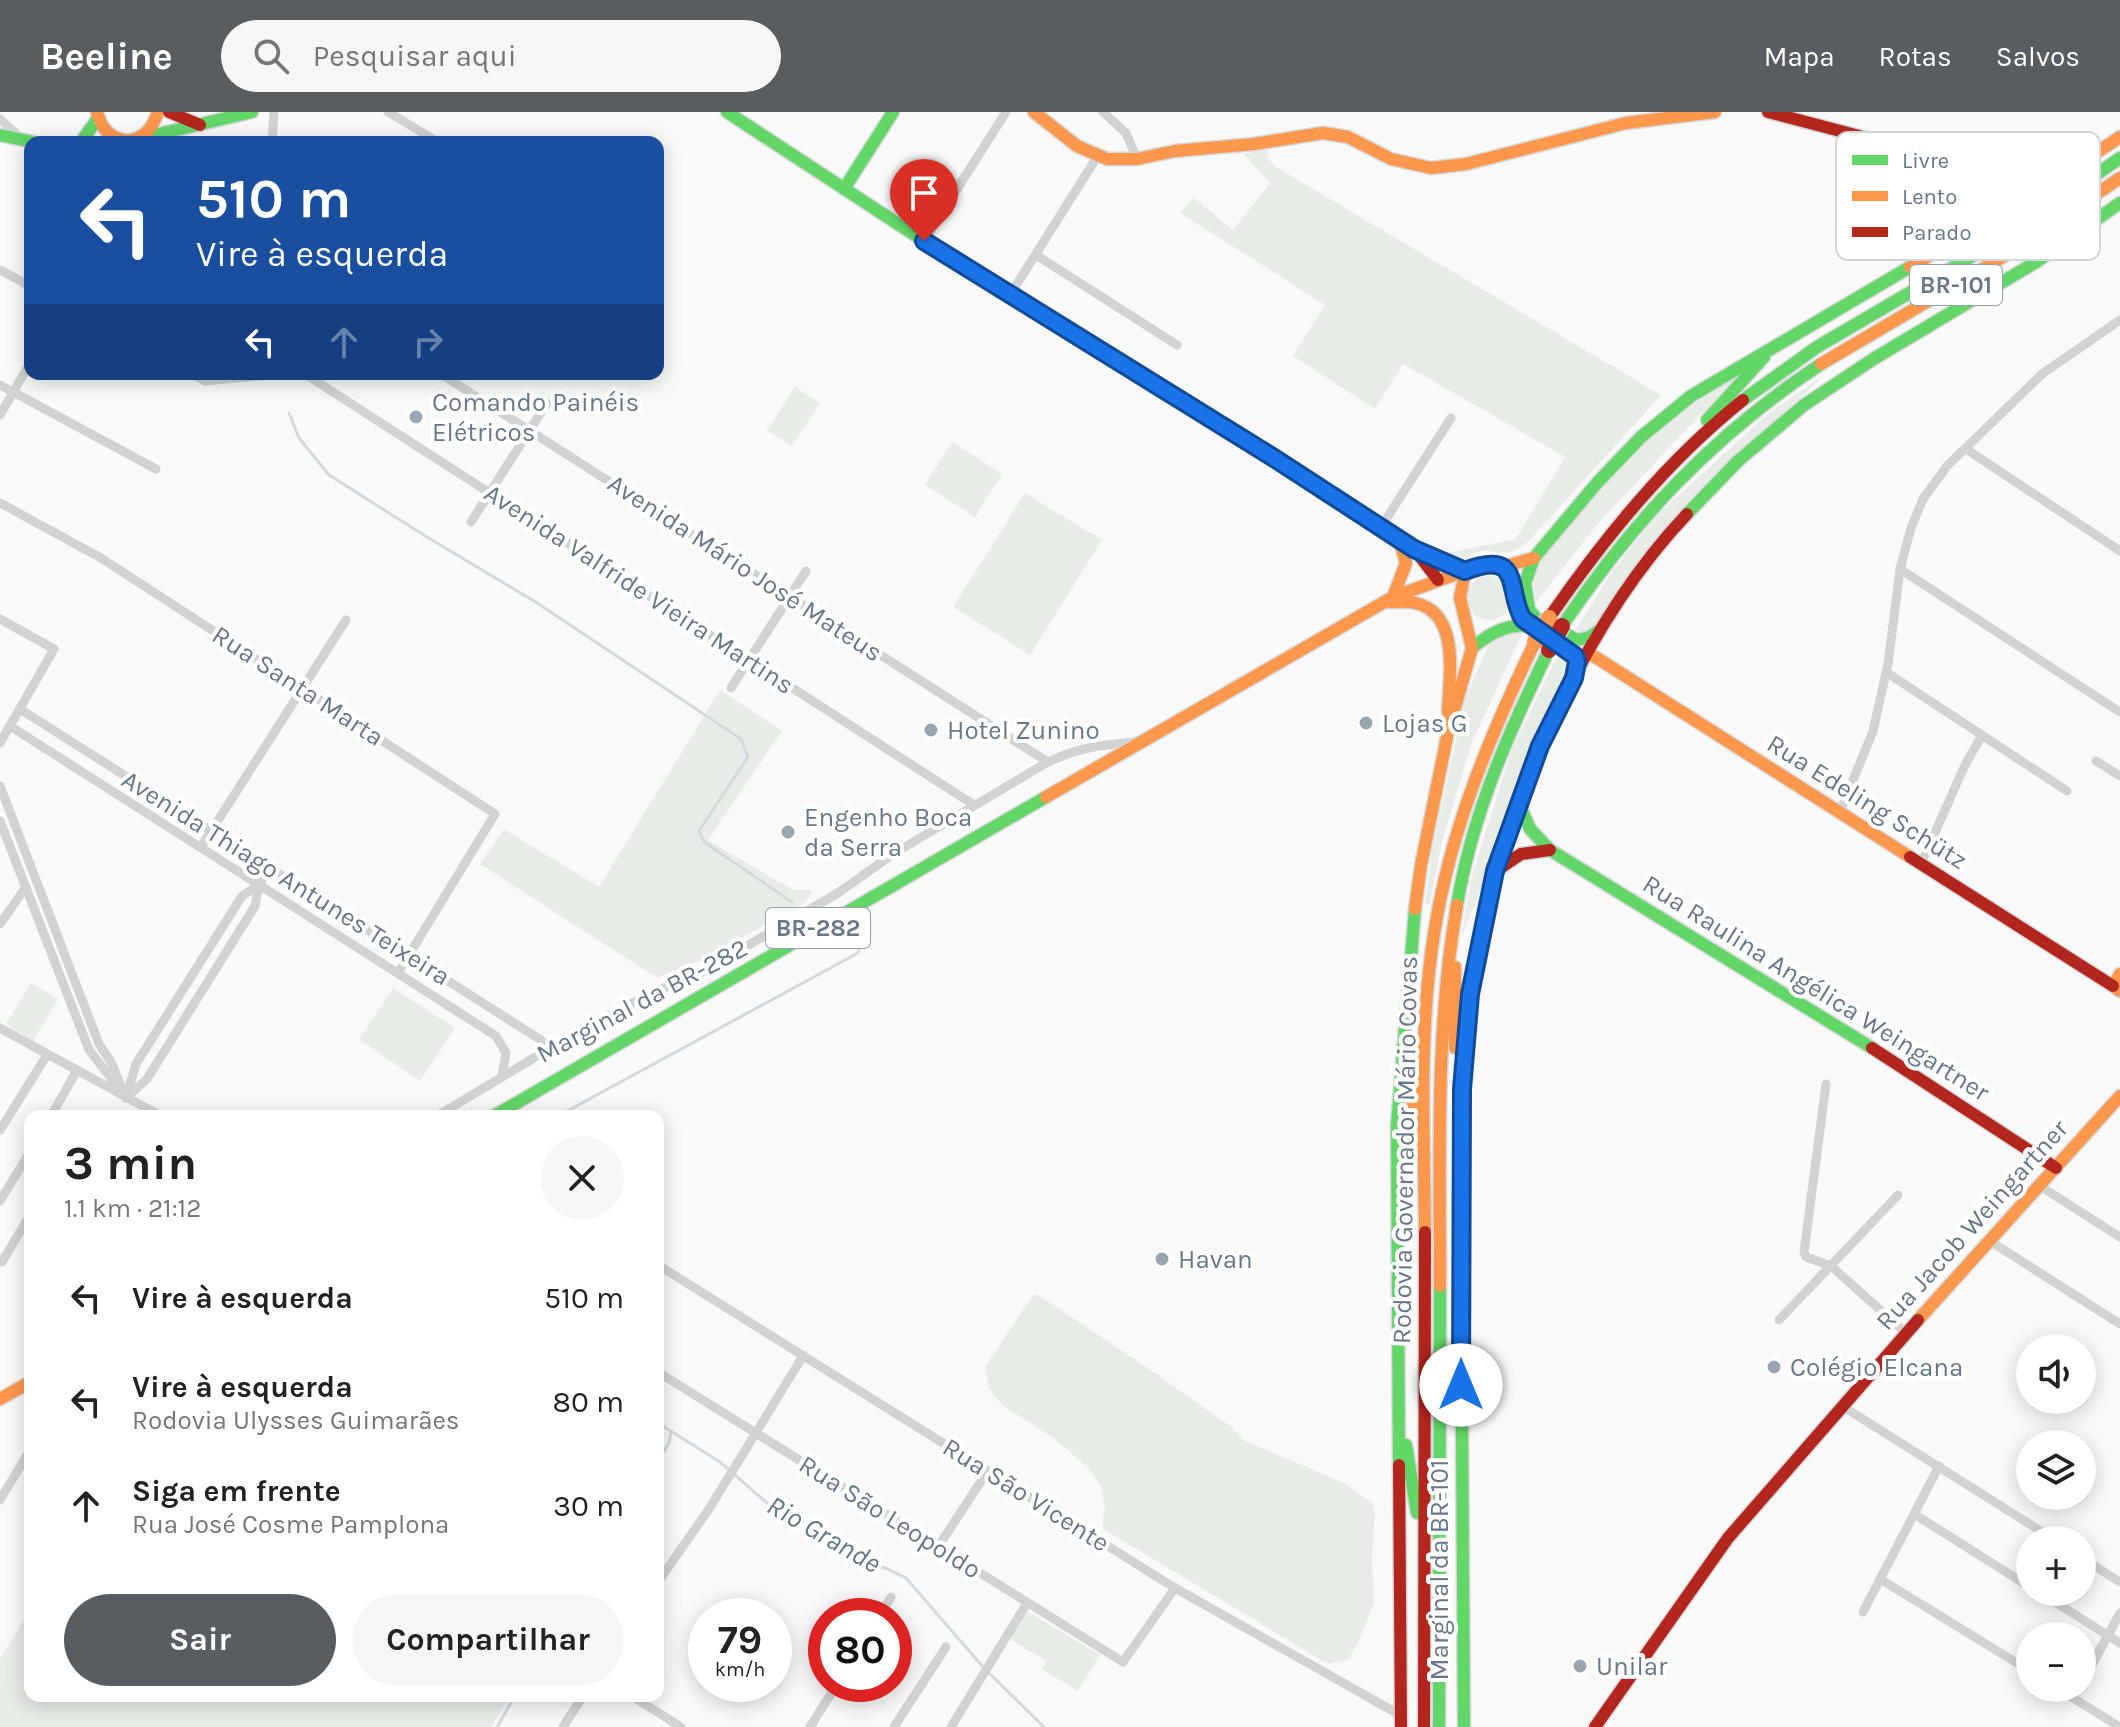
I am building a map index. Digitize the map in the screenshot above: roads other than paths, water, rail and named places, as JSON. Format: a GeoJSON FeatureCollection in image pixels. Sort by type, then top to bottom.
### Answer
{"type":"FeatureCollection","features":[{"type":"Feature","properties":{"kind":"main road"},"geometry":{"type":"LineString","coordinates":[[139,136],[156,123],[158,112]]}},
{"type":"Feature","properties":{"kind":"main road"},"geometry":{"type":"LineString","coordinates":[[169,112],[200,125]]}},
{"type":"Feature","properties":{"kind":"main road"},"geometry":{"type":"LineString","coordinates":[[153,136],[252,112]]}},
{"type":"Feature","properties":{"kind":"main road"},"geometry":{"type":"LineString","coordinates":[[727,112],[924,241],[1407,544],[1465,571],[1461,608],[1472,648],[1448,732]]}},
{"type":"Feature","properties":{"kind":"main road"},"geometry":{"type":"LineString","coordinates":[[844,189],[893,112]]}},
{"type":"Feature","properties":{"kind":"main road"},"geometry":{"type":"LineString","coordinates":[[1034,112],[1077,146],[1097,157],[1137,159],[1175,151],[1254,144],[1323,133],[1348,137],[1376,153],[1405,164],[1443,168],[1617,125],[1715,112]]}},
{"type":"Feature","properties":{"kind":"main road"},"geometry":{"type":"LineString","coordinates":[[1768,112],[1844,132]]}},
{"type":"Feature","properties":{"kind":"main road"},"geometry":{"type":"LineString","coordinates":[[97,115],[108,135],[112,136]]}},
{"type":"Feature","properties":{"kind":"main road"},"geometry":{"type":"LineString","coordinates":[[85,136],[97,115]]}},
{"type":"Feature","properties":{"kind":"main road"},"geometry":{"type":"LineString","coordinates":[[2,128],[24,139]]}},
{"type":"Feature","properties":{"kind":"main road"},"geometry":{"type":"LineString","coordinates":[[2100,150],[2120,137]]}},
{"type":"Feature","properties":{"kind":"main road","name":"Rodovia Governador Mário Covas"},"geometry":{"type":"LineString","coordinates":[[2100,172],[2120,158]]}},
{"type":"Feature","properties":{"kind":"main road","name":"Rodovia Governador Mário Covas"},"geometry":{"type":"LineString","coordinates":[[2100,192],[2120,178]]}},
{"type":"Feature","properties":{"kind":"main road","name":"Marginal da BR-101"},"geometry":{"type":"LineString","coordinates":[[2100,217],[2120,203]]}},
{"type":"Feature","properties":{"kind":"main road"},"geometry":{"type":"LineString","coordinates":[[1602,629],[1590,637],[1577,640],[1547,625],[1529,610],[1525,583],[1534,558],[1641,434],[1693,393],[1920,260]]}},
{"type":"Feature","properties":{"kind":"main road","name":"Rodovia Governador Mário Covas"},"geometry":{"type":"LineString","coordinates":[[1556,622],[1587,562],[1625,515],[1718,422],[1783,369],[1967,260]]}},
{"type":"Feature","properties":{"kind":"main road","name":"Rodovia Governador Mário Covas"},"geometry":{"type":"LineString","coordinates":[[1424,1727],[1426,1018],[1436,926],[1466,802],[1493,730],[1539,639],[1649,510],[1709,450],[1788,386],[1868,335],[1999,260]]}},
{"type":"Feature","properties":{"kind":"main road","name":"Marginal da BR-101"},"geometry":{"type":"LineString","coordinates":[[1464,1727],[1463,1063],[1477,956],[1495,871],[1518,801],[1546,731],[1602,629],[1654,554],[1739,460],[1822,391],[2039,260]]}},
{"type":"Feature","properties":{"kind":"main road"},"geometry":{"type":"LineString","coordinates":[[1788,386],[1907,337]]}},
{"type":"Feature","properties":{"kind":"main road"},"geometry":{"type":"LineString","coordinates":[[1625,515],[1779,341]]}},
{"type":"Feature","properties":{"kind":"main road"},"geometry":{"type":"LineString","coordinates":[[1407,544],[1461,608]]}},
{"type":"Feature","properties":{"kind":"main road"},"geometry":{"type":"LineString","coordinates":[[1407,544],[1406,563],[1389,600],[1417,601],[1433,609],[1445,625],[1449,653],[1448,732]]}},
{"type":"Feature","properties":{"kind":"main road","name":"BR-282"},"geometry":{"type":"LineString","coordinates":[[504,1110],[1389,600],[1465,571],[1487,565],[1516,565],[1534,558]]}},
{"type":"Feature","properties":{"kind":"main road"},"geometry":{"type":"LineString","coordinates":[[1496,566],[1511,577],[1520,615],[1539,639]]}},
{"type":"Feature","properties":{"kind":"main road"},"geometry":{"type":"LineString","coordinates":[[1472,648],[1514,624],[1575,656],[1574,678]]}},
{"type":"Feature","properties":{"kind":"main road","name":"Rodovia Governador Mário Covas"},"geometry":{"type":"LineString","coordinates":[[1439,1727],[1440,1060],[1443,995],[1454,913],[1471,837],[1539,639]]}},
{"type":"Feature","properties":{"kind":"main road","name":"Rua Edeling Schütz"},"geometry":{"type":"LineString","coordinates":[[1589,653],[1921,864],[2118,984]]}},
{"type":"Feature","properties":{"kind":"main road","name":"Marginal da BR-101"},"geometry":{"type":"LineString","coordinates":[[1400,1721],[1397,1125],[1415,909],[1448,732]]}},
{"type":"Feature","properties":{"kind":"main road","name":"Rua Raulina Angélica Weingartner"},"geometry":{"type":"LineString","coordinates":[[1518,801],[1530,829],[1550,850],[1862,1042],[2056,1168]]}},
{"type":"Feature","properties":{"kind":"main road"},"geometry":{"type":"LineString","coordinates":[[1495,871],[1521,852],[1550,850]]}},
{"type":"Feature","properties":{"kind":"main road"},"geometry":{"type":"LineString","coordinates":[[1454,913],[1455,1071],[1462,1136]]}},
{"type":"Feature","properties":{"kind":"main road"},"geometry":{"type":"LineString","coordinates":[[1398,1185],[1426,1018]]}},
{"type":"Feature","properties":{"kind":"main road","name":"Rua Jacob Weingartner"},"geometry":{"type":"LineString","coordinates":[[1595,1727],[1714,1555],[1906,1333],[2120,1096]]}},
{"type":"Feature","properties":{"kind":"main road"},"geometry":{"type":"LineString","coordinates":[[0,1399],[24,1385]]}},
{"type":"Feature","properties":{"kind":"main road"},"geometry":{"type":"LineString","coordinates":[[1399,1392],[1424,1567]]}},
{"type":"Feature","properties":{"kind":"street"},"geometry":{"type":"LineString","coordinates":[[272,136],[274,112]]}},
{"type":"Feature","properties":{"kind":"street"},"geometry":{"type":"LineString","coordinates":[[388,112],[428,136]]}},
{"type":"Feature","properties":{"kind":"street"},"geometry":{"type":"LineString","coordinates":[[924,241],[1006,112]]}},
{"type":"Feature","properties":{"kind":"street"},"geometry":{"type":"LineString","coordinates":[[1103,112],[1126,133],[1137,159]]}},
{"type":"Feature","properties":{"kind":"street"},"geometry":{"type":"LineString","coordinates":[[1010,295],[1097,157]]}},
{"type":"Feature","properties":{"kind":"street"},"geometry":{"type":"LineString","coordinates":[[1036,255],[1177,345]]}},
{"type":"Feature","properties":{"kind":"street"},"geometry":{"type":"LineString","coordinates":[[0,270],[24,283]]}},
{"type":"Feature","properties":{"kind":"street"},"geometry":{"type":"LineString","coordinates":[[1840,812],[1873,731],[1886,672],[1900,569],[1923,499],[1937,478],[2052,364],[2120,320]]}},
{"type":"Feature","properties":{"kind":"street"},"geometry":{"type":"LineString","coordinates":[[0,415],[24,373]]}},
{"type":"Feature","properties":{"kind":"street","name":"Avenida Valfride Vieira Martins"},"geometry":{"type":"LineString","coordinates":[[314,380],[974,805]]}},
{"type":"Feature","properties":{"kind":"street","name":"Avenida Mário José Mateus"},"geometry":{"type":"LineString","coordinates":[[451,380],[1048,762]]}},
{"type":"Feature","properties":{"kind":"street"},"geometry":{"type":"LineString","coordinates":[[0,385],[156,469]]}},
{"type":"Feature","properties":{"kind":"street"},"geometry":{"type":"LineString","coordinates":[[471,522],[547,403]]}},
{"type":"Feature","properties":{"kind":"street"},"geometry":{"type":"LineString","coordinates":[[1381,527],[1451,418]]}},
{"type":"Feature","properties":{"kind":"street"},"geometry":{"type":"LineString","coordinates":[[1966,449],[2120,551]]}},
{"type":"Feature","properties":{"kind":"street","name":"Rua Santa Marta"},"geometry":{"type":"LineString","coordinates":[[0,503],[101,558],[495,814],[409,955]]}},
{"type":"Feature","properties":{"kind":"street"},"geometry":{"type":"LineString","coordinates":[[1900,569],[2120,712]]}},
{"type":"Feature","properties":{"kind":"street"},"geometry":{"type":"LineString","coordinates":[[731,688],[806,571]]}},
{"type":"Feature","properties":{"kind":"street"},"geometry":{"type":"LineString","coordinates":[[0,619],[54,649],[0,743]]}},
{"type":"Feature","properties":{"kind":"street"},"geometry":{"type":"LineString","coordinates":[[201,847],[346,620]]}},
{"type":"Feature","properties":{"kind":"street"},"geometry":{"type":"LineString","coordinates":[[1886,672],[2067,791]]}},
{"type":"Feature","properties":{"kind":"street","name":"Avenida Thiago Antunes Teixeira"},"geometry":{"type":"LineString","coordinates":[[20,709],[552,1047]]}},
{"type":"Feature","properties":{"kind":"street","name":"Avenida Thiago Antunes Teixeira"},"geometry":{"type":"LineString","coordinates":[[10,726],[496,1036],[506,1053],[502,1076]]}},
{"type":"Feature","properties":{"kind":"street"},"geometry":{"type":"LineString","coordinates":[[1921,864],[1965,765],[1982,735]]}},
{"type":"Feature","properties":{"kind":"street","name":"Marginal da BR-282"},"geometry":{"type":"LineString","coordinates":[[447,1110],[645,996],[704,971],[838,893],[883,860],[1048,762],[1090,745],[1144,742]]}},
{"type":"Feature","properties":{"kind":"street"},"geometry":{"type":"LineString","coordinates":[[2096,761],[2120,776]]}},
{"type":"Feature","properties":{"kind":"street"},"geometry":{"type":"LineString","coordinates":[[0,786],[99,1044],[111,1062],[126,1098]]}},
{"type":"Feature","properties":{"kind":"street"},"geometry":{"type":"LineString","coordinates":[[0,821],[89,1050],[126,1098]]}},
{"type":"Feature","properties":{"kind":"street"},"geometry":{"type":"LineString","coordinates":[[126,1098],[136,1064],[242,896],[259,885],[271,868]]}},
{"type":"Feature","properties":{"kind":"street"},"geometry":{"type":"LineString","coordinates":[[126,1098],[147,1079],[255,906],[259,885]]}},
{"type":"Feature","properties":{"kind":"street"},"geometry":{"type":"LineString","coordinates":[[0,924],[26,887]]}},
{"type":"Feature","properties":{"kind":"street"},"geometry":{"type":"LineString","coordinates":[[44,934],[55,929]]}},
{"type":"Feature","properties":{"kind":"street"},"geometry":{"type":"LineString","coordinates":[[398,973],[409,955]]}},
{"type":"Feature","properties":{"kind":"street"},"geometry":{"type":"LineString","coordinates":[[191,977],[205,986]]}},
{"type":"Feature","properties":{"kind":"street"},"geometry":{"type":"LineString","coordinates":[[0,1028],[149,1110]]}},
{"type":"Feature","properties":{"kind":"street"},"geometry":{"type":"LineString","coordinates":[[0,1130],[47,1055]]}},
{"type":"Feature","properties":{"kind":"street"},"geometry":{"type":"LineString","coordinates":[[111,1062],[129,1068],[136,1064]]}},
{"type":"Feature","properties":{"kind":"street"},"geometry":{"type":"LineString","coordinates":[[54,1110],[76,1072]]}},
{"type":"Feature","properties":{"kind":"street"},"geometry":{"type":"LineString","coordinates":[[1826,1084],[1804,1252],[1806,1257],[1831,1266],[1906,1333]]}},
{"type":"Feature","properties":{"kind":"street"},"geometry":{"type":"LineString","coordinates":[[0,1201],[24,1162]]}},
{"type":"Feature","properties":{"kind":"street"},"geometry":{"type":"LineString","coordinates":[[2040,1186],[2120,1237]]}},
{"type":"Feature","properties":{"kind":"street"},"geometry":{"type":"LineString","coordinates":[[1779,1320],[1898,1195]]}},
{"type":"Feature","properties":{"kind":"street"},"geometry":{"type":"LineString","coordinates":[[2,1262],[24,1225]]}},
{"type":"Feature","properties":{"kind":"street"},"geometry":{"type":"LineString","coordinates":[[1990,1241],[2120,1324]]}},
{"type":"Feature","properties":{"kind":"street","name":"Rua São Vicente"},"geometry":{"type":"LineString","coordinates":[[664,1269],[1175,1588],[1400,1721]]}},
{"type":"Feature","properties":{"kind":"street"},"geometry":{"type":"LineString","coordinates":[[664,1573],[726,1482],[803,1356]]}},
{"type":"Feature","properties":{"kind":"street","name":"Rua São Leopoldo"},"geometry":{"type":"LineString","coordinates":[[664,1376],[1123,1662],[1175,1588]]}},
{"type":"Feature","properties":{"kind":"street"},"geometry":{"type":"LineString","coordinates":[[1842,1406],[2033,1526]]}},
{"type":"Feature","properties":{"kind":"street"},"geometry":{"type":"LineString","coordinates":[[0,1500],[24,1460]]}},
{"type":"Feature","properties":{"kind":"street"},"geometry":{"type":"LineString","coordinates":[[1863,1612],[1939,1466]]}},
{"type":"Feature","properties":{"kind":"street"},"geometry":{"type":"LineString","coordinates":[[938,1547],[987,1472]]}},
{"type":"Feature","properties":{"kind":"street"},"geometry":{"type":"LineString","coordinates":[[1914,1514],[2016,1578]]}},
{"type":"Feature","properties":{"kind":"street"},"geometry":{"type":"LineString","coordinates":[[2096,1567],[2120,1582]]}},
{"type":"Feature","properties":{"kind":"street"},"geometry":{"type":"LineString","coordinates":[[1880,1579],[2016,1662]]}},
{"type":"Feature","properties":{"kind":"street"},"geometry":{"type":"LineString","coordinates":[[951,1727],[1027,1603]]}},
{"type":"Feature","properties":{"kind":"street"},"geometry":{"type":"LineString","coordinates":[[2061,1606],[2120,1643]]}},
{"type":"Feature","properties":{"kind":"street"},"geometry":{"type":"LineString","coordinates":[[2096,1657],[2120,1613]]}},
{"type":"Feature","properties":{"kind":"street"},"geometry":{"type":"LineString","coordinates":[[894,1727],[946,1647]]}},
{"type":"Feature","properties":{"kind":"street"},"geometry":{"type":"LineString","coordinates":[[563,1727],[579,1702]]}},
{"type":"Feature","properties":{"kind":"street"},"geometry":{"type":"LineString","coordinates":[[641,1702],[681,1727]]}},
{"type":"Feature","properties":{"kind":"street"},"geometry":{"type":"LineString","coordinates":[[814,1726],[827,1702]]}},
{"type":"Feature","properties":{"kind":"street"},"geometry":{"type":"LineString","coordinates":[[2080,1702],[2120,1727]]}},
{"type":"Feature","properties":{"kind":"waterway"},"geometry":{"type":"LineString","coordinates":[[289,413],[299,438],[329,475],[534,601],[741,739],[748,757],[699,831],[704,842],[792,902]]}},
{"type":"Feature","properties":{"kind":"waterway"},"geometry":{"type":"LineString","coordinates":[[569,1110],[858,953],[861,941],[853,931]]}},
{"type":"Feature","properties":{"kind":"waterway","name":"Rio Grande"},"geometry":{"type":"LineString","coordinates":[[664,1427],[720,1462],[767,1503],[835,1539],[861,1561],[906,1578],[983,1667]]}},
{"type":"Feature","properties":{"kind":"waterway"},"geometry":{"type":"LineString","coordinates":[[664,1451],[671,1432]]}},
{"type":"Feature","properties":{"kind":"waterway","name":"Rio Grande"},"geometry":{"type":"LineString","coordinates":[[988,1672],[1044,1727]]}},
{"type":"Feature","properties":{"kind":"waterway"},"geometry":{"type":"LineString","coordinates":[[497,1727],[512,1702]]}},
{"type":"Feature","properties":{"kind":"place","name":"Comando Painéis Elétricos"},"geometry":{"type":"Point","coordinates":[416,417]}},
{"type":"Feature","properties":{"kind":"place","name":"Lojas G"},"geometry":{"type":"Point","coordinates":[1366,723]}},
{"type":"Feature","properties":{"kind":"place","name":"Hotel Zunino"},"geometry":{"type":"Point","coordinates":[931,730]}},
{"type":"Feature","properties":{"kind":"place","name":"Engenho Boca da Serra"},"geometry":{"type":"Point","coordinates":[788,832]}},
{"type":"Feature","properties":{"kind":"place","name":"Havan"},"geometry":{"type":"Point","coordinates":[1162,1259]}},
{"type":"Feature","properties":{"kind":"place","name":"Colégio Elcana"},"geometry":{"type":"Point","coordinates":[1774,1367]}},
{"type":"Feature","properties":{"kind":"place","name":"Unilar"},"geometry":{"type":"Point","coordinates":[1580,1666]}}]}
